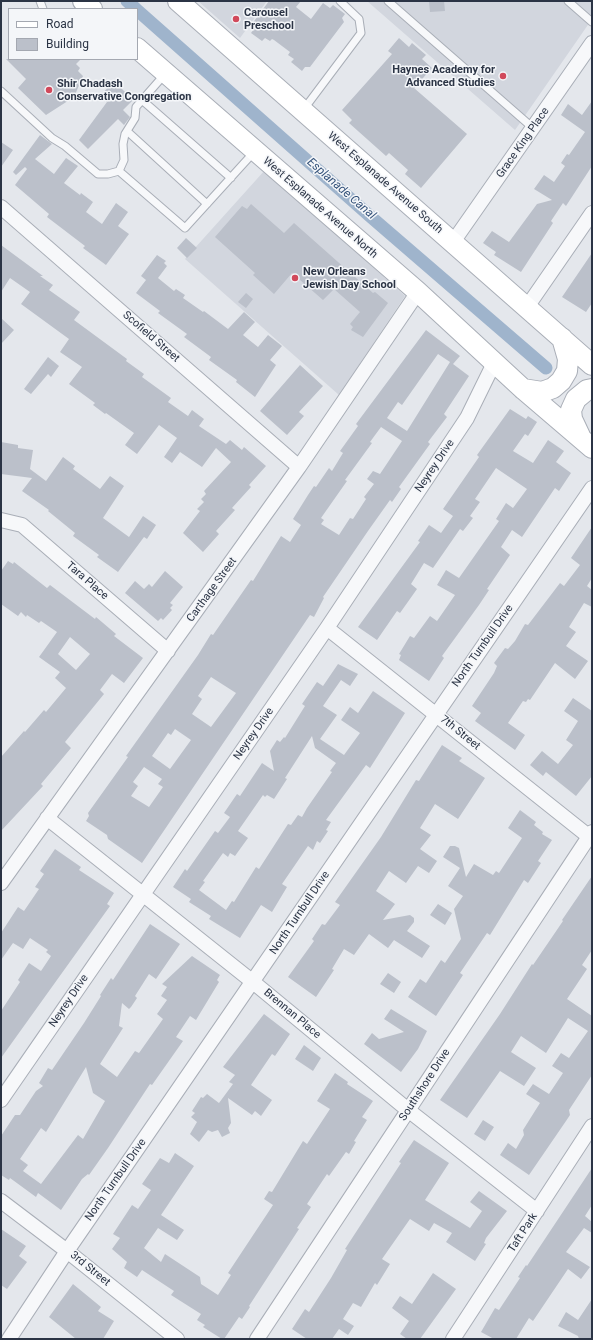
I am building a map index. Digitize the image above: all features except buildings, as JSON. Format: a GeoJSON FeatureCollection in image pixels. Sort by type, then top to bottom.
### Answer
{"type":"FeatureCollection","features":[{"type":"Feature","properties":{"kind":"main road"},"geometry":{"type":"LineString","coordinates":[[83,1],[91,8]]}},
{"type":"Feature","properties":{"kind":"main road","name":"West Esplanade Avenue South"},"geometry":{"type":"LineString","coordinates":[[178,1],[592,365]]}},
{"type":"Feature","properties":{"kind":"main road","name":"West Esplanade Avenue North"},"geometry":{"type":"LineString","coordinates":[[138,49],[418,292],[523,388],[586,442]]}},
{"type":"Feature","properties":{"kind":"main road"},"geometry":{"type":"LineString","coordinates":[[523,388],[542,392],[553,388],[561,381],[567,371],[568,365],[568,359],[562,338]]}},
{"type":"Feature","properties":{"kind":"main road"},"geometry":{"type":"LineString","coordinates":[[586,442],[572,419],[571,410],[576,399],[587,390],[592,389]]}},
{"type":"Feature","properties":{"kind":"street","name":"Grace King Place"},"geometry":{"type":"LineString","coordinates":[[453,242],[592,43]]}},
{"type":"Feature","properties":{"kind":"street","name":"Scofield Street"},"geometry":{"type":"LineString","coordinates":[[1,207],[299,467]]}},
{"type":"Feature","properties":{"kind":"street"},"geometry":{"type":"LineString","coordinates":[[527,307],[592,213]]}},
{"type":"Feature","properties":{"kind":"street","name":"Carthage Street"},"geometry":{"type":"LineString","coordinates":[[1,883],[299,467],[418,292]]}},
{"type":"Feature","properties":{"kind":"street","name":"Neyrey Drive"},"geometry":{"type":"LineString","coordinates":[[1,1100],[327,628],[467,418],[495,361]]}},
{"type":"Feature","properties":{"kind":"street","name":"North Turnbull Drive"},"geometry":{"type":"LineString","coordinates":[[9,1339],[67,1251],[592,488]]}},
{"type":"Feature","properties":{"kind":"street","name":"Tara Place"},"geometry":{"type":"LineString","coordinates":[[1,520],[22,525],[168,651]]}},
{"type":"Feature","properties":{"kind":"street","name":"7th Street"},"geometry":{"type":"LineString","coordinates":[[327,628],[591,836]]}},
{"type":"Feature","properties":{"kind":"street","name":"Brennan Place"},"geometry":{"type":"LineString","coordinates":[[47,818],[253,982],[408,1110],[537,1211]]}},
{"type":"Feature","properties":{"kind":"street","name":"Southshore Drive"},"geometry":{"type":"LineString","coordinates":[[257,1339],[591,836]]}},
{"type":"Feature","properties":{"kind":"street","name":"Taft Park"},"geometry":{"type":"LineString","coordinates":[[453,1339],[592,1126]]}},
{"type":"Feature","properties":{"kind":"street","name":"3rd Street"},"geometry":{"type":"LineString","coordinates":[[1,1201],[67,1251],[177,1339]]}},
{"type":"Feature","properties":{"kind":"lane"},"geometry":{"type":"LineString","coordinates":[[303,111],[361,33],[359,19],[340,1]]}},
{"type":"Feature","properties":{"kind":"lane"},"geometry":{"type":"LineString","coordinates":[[388,1],[533,128]]}},
{"type":"Feature","properties":{"kind":"lane"},"geometry":{"type":"LineString","coordinates":[[568,1],[592,22]]}},
{"type":"Feature","properties":{"kind":"lane"},"geometry":{"type":"LineString","coordinates":[[118,171],[124,160],[123,144],[127,131],[135,118],[136,107],[166,73]]}},
{"type":"Feature","properties":{"kind":"lane"},"geometry":{"type":"LineString","coordinates":[[1,91],[52,138],[66,146],[98,174],[118,171],[185,228],[255,151]]}},
{"type":"Feature","properties":{"kind":"lane"},"geometry":{"type":"LineString","coordinates":[[142,100],[230,178]]}},
{"type":"Feature","properties":{"kind":"lane"},"geometry":{"type":"LineString","coordinates":[[127,131],[207,204]]}},
{"type":"Feature","properties":{"kind":"shaded area","name":"Carousel Preschool"},"geometry":{"type":"Polygon","coordinates":[[[198,1],[267,1],[240,38],[198,1]]]}},
{"type":"Feature","properties":{"kind":"shaded area","name":"Haynes Academy for Advanced Studies"},"geometry":{"type":"Polygon","coordinates":[[[367,1],[592,1],[592,19],[515,130],[367,1]]]}},
{"type":"Feature","properties":{"kind":"shaded area","name":"New Orleans Jewish Day School"},"geometry":{"type":"Polygon","coordinates":[[[265,170],[405,296],[339,395],[185,259],[265,170]]]}},
{"type":"Feature","properties":{"kind":"waterway","name":"Esplanade Canal"},"geometry":{"type":"LineString","coordinates":[[127,1],[135,8]]}},
{"type":"Feature","properties":{"kind":"waterway","name":"Esplanade Canal"},"geometry":{"type":"LineString","coordinates":[[138,11],[371,217],[546,368]]}},
{"type":"Feature","properties":{"kind":"place","name":"Carousel Preschool"},"geometry":{"type":"Point","coordinates":[236,19]}},
{"type":"Feature","properties":{"kind":"place","name":"Haynes Academy for Advanced Studies"},"geometry":{"type":"Point","coordinates":[503,76]}},
{"type":"Feature","properties":{"kind":"place","name":"Shir Chadash Conservative Congregation"},"geometry":{"type":"Point","coordinates":[49,90]}},
{"type":"Feature","properties":{"kind":"place","name":"New Orleans Jewish Day School"},"geometry":{"type":"Point","coordinates":[295,278]}}]}
